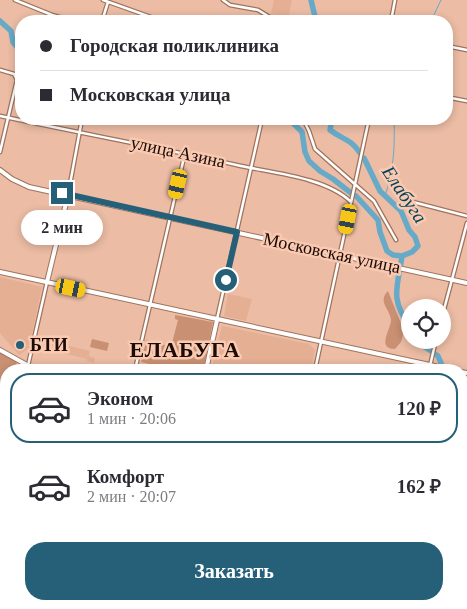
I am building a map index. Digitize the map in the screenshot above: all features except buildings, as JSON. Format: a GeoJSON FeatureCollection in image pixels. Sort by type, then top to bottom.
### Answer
{"type":"FeatureCollection","features":[{"type":"Feature","properties":{"kind":"main road","name":"Московская улица"},"geometry":{"type":"LineString","coordinates":[[0,170],[21,183],[68,195],[467,283]]}},
{"type":"Feature","properties":{"kind":"main road"},"geometry":{"type":"LineString","coordinates":[[47,282],[68,195]]}},
{"type":"Feature","properties":{"kind":"main road"},"geometry":{"type":"LineString","coordinates":[[0,272],[425,364]]}},
{"type":"Feature","properties":{"kind":"main road"},"geometry":{"type":"LineString","coordinates":[[207,364],[217,320]]}},
{"type":"Feature","properties":{"kind":"main road"},"geometry":{"type":"LineString","coordinates":[[0,350],[21,364]]}},
{"type":"Feature","properties":{"kind":"street"},"geometry":{"type":"LineString","coordinates":[[14,0],[52,15]]}},
{"type":"Feature","properties":{"kind":"street"},"geometry":{"type":"LineString","coordinates":[[103,0],[146,15]]}},
{"type":"Feature","properties":{"kind":"street"},"geometry":{"type":"LineString","coordinates":[[223,0],[230,5],[258,10],[266,15]]}},
{"type":"Feature","properties":{"kind":"street"},"geometry":{"type":"LineString","coordinates":[[392,15],[395,0]]}},
{"type":"Feature","properties":{"kind":"street"},"geometry":{"type":"LineString","coordinates":[[105,15],[111,2]]}},
{"type":"Feature","properties":{"kind":"street"},"geometry":{"type":"LineString","coordinates":[[453,47],[467,50]]}},
{"type":"Feature","properties":{"kind":"street"},"geometry":{"type":"LineString","coordinates":[[0,70],[15,76]]}},
{"type":"Feature","properties":{"kind":"street"},"geometry":{"type":"LineString","coordinates":[[0,152],[15,90]]}},
{"type":"Feature","properties":{"kind":"street"},"geometry":{"type":"LineString","coordinates":[[453,99],[467,101]]}},
{"type":"Feature","properties":{"kind":"street","name":"улица Азина"},"geometry":{"type":"LineString","coordinates":[[0,116],[15,119]]}},
{"type":"Feature","properties":{"kind":"street","name":"улица Азина"},"geometry":{"type":"LineString","coordinates":[[44,125],[185,153],[327,186],[345,196],[351,202]]}},
{"type":"Feature","properties":{"kind":"street"},"geometry":{"type":"LineString","coordinates":[[68,195],[81,125]]}},
{"type":"Feature","properties":{"kind":"street"},"geometry":{"type":"LineString","coordinates":[[217,320],[261,125]]}},
{"type":"Feature","properties":{"kind":"street"},"geometry":{"type":"LineString","coordinates":[[306,125],[315,149],[374,201],[396,240]]}},
{"type":"Feature","properties":{"kind":"street"},"geometry":{"type":"LineString","coordinates":[[316,364],[369,125]]}},
{"type":"Feature","properties":{"kind":"street"},"geometry":{"type":"LineString","coordinates":[[136,364],[185,153]]}},
{"type":"Feature","properties":{"kind":"street"},"geometry":{"type":"LineString","coordinates":[[403,196],[409,201],[467,216]]}},
{"type":"Feature","properties":{"kind":"street"},"geometry":{"type":"LineString","coordinates":[[447,299],[467,223]]}},
{"type":"Feature","properties":{"kind":"street"},"geometry":{"type":"LineString","coordinates":[[28,364],[47,282]]}},
{"type":"Feature","properties":{"kind":"street"},"geometry":{"type":"LineString","coordinates":[[430,364],[434,349]]}},
{"type":"Feature","properties":{"kind":"shaded area"},"geometry":{"type":"Polygon","coordinates":[[[274,0],[292,0],[289,15],[271,14],[274,0]]]}},
{"type":"Feature","properties":{"kind":"shaded area"},"geometry":{"type":"Polygon","coordinates":[[[0,277],[42,287],[29,348],[19,355],[0,333],[0,277]]]}},
{"type":"Feature","properties":{"kind":"shaded area"},"geometry":{"type":"Polygon","coordinates":[[[388,291],[401,324],[401,342],[395,349],[386,346],[385,342],[391,320],[384,302],[388,291]]]}},
{"type":"Feature","properties":{"kind":"shaded area"},"geometry":{"type":"Polygon","coordinates":[[[228,294],[252,299],[246,321],[224,316],[228,294]]]}},
{"type":"Feature","properties":{"kind":"shaded area"},"geometry":{"type":"Polygon","coordinates":[[[175,315],[213,322],[204,364],[148,364],[141,362],[146,340],[171,347],[178,320],[175,319],[175,315]]]}},
{"type":"Feature","properties":{"kind":"shaded area"},"geometry":{"type":"Polygon","coordinates":[[[222,326],[309,344],[315,350],[312,364],[212,364],[222,326]]]}},
{"type":"Feature","properties":{"kind":"shaded area"},"geometry":{"type":"Polygon","coordinates":[[[92,339],[109,343],[107,351],[90,347],[92,339]]]}},
{"type":"Feature","properties":{"kind":"shaded area"},"geometry":{"type":"Polygon","coordinates":[[[53,342],[90,351],[89,356],[95,358],[94,363],[87,361],[87,359],[58,352],[59,347],[52,346],[53,342]]]}},
{"type":"Feature","properties":{"kind":"shaded area"},"geometry":{"type":"Polygon","coordinates":[[[0,351],[16,361],[17,364],[0,364],[0,351]]]}},
{"type":"Feature","properties":{"kind":"waterway","name":"Елабуга"},"geometry":{"type":"LineString","coordinates":[[311,0],[315,15]]}},
{"type":"Feature","properties":{"kind":"waterway"},"geometry":{"type":"LineString","coordinates":[[434,15],[441,0]]}},
{"type":"Feature","properties":{"kind":"waterway"},"geometry":{"type":"LineString","coordinates":[[0,21],[11,31],[15,44]]}},
{"type":"Feature","properties":{"kind":"waterway","name":"Елабуга"},"geometry":{"type":"LineString","coordinates":[[295,125],[302,132],[305,152],[309,161],[351,193]]}},
{"type":"Feature","properties":{"kind":"waterway","name":"Елабуга"},"geometry":{"type":"LineString","coordinates":[[331,125],[330,130],[350,142],[360,153]]}},
{"type":"Feature","properties":{"kind":"waterway"},"geometry":{"type":"LineString","coordinates":[[385,196],[393,158],[394,125]]}},
{"type":"Feature","properties":{"kind":"waterway","name":"Елабуга"},"geometry":{"type":"LineString","coordinates":[[364,158],[380,191],[401,211],[418,246],[412,252],[402,256],[397,284],[397,300],[401,312]]}},
{"type":"Feature","properties":{"kind":"waterway"},"geometry":{"type":"LineString","coordinates":[[356,196],[378,220],[387,251],[393,255],[402,256]]}},
{"type":"Feature","properties":{"kind":"waterway","name":"Елабуга"},"geometry":{"type":"LineString","coordinates":[[435,354],[441,364]]}},
{"type":"Feature","properties":{"kind":"place","name":"БТИ"},"geometry":{"type":"Point","coordinates":[20,345]}},
{"type":"Feature","properties":{"kind":"district","name":"ЕЛАБУГА"},"geometry":{"type":"Point","coordinates":[185,349]}},
{"type":"Feature","properties":{"kind":"route"},"geometry":{"type":"LineString","coordinates":[[62,193],[237,232],[226,280]]}}]}
